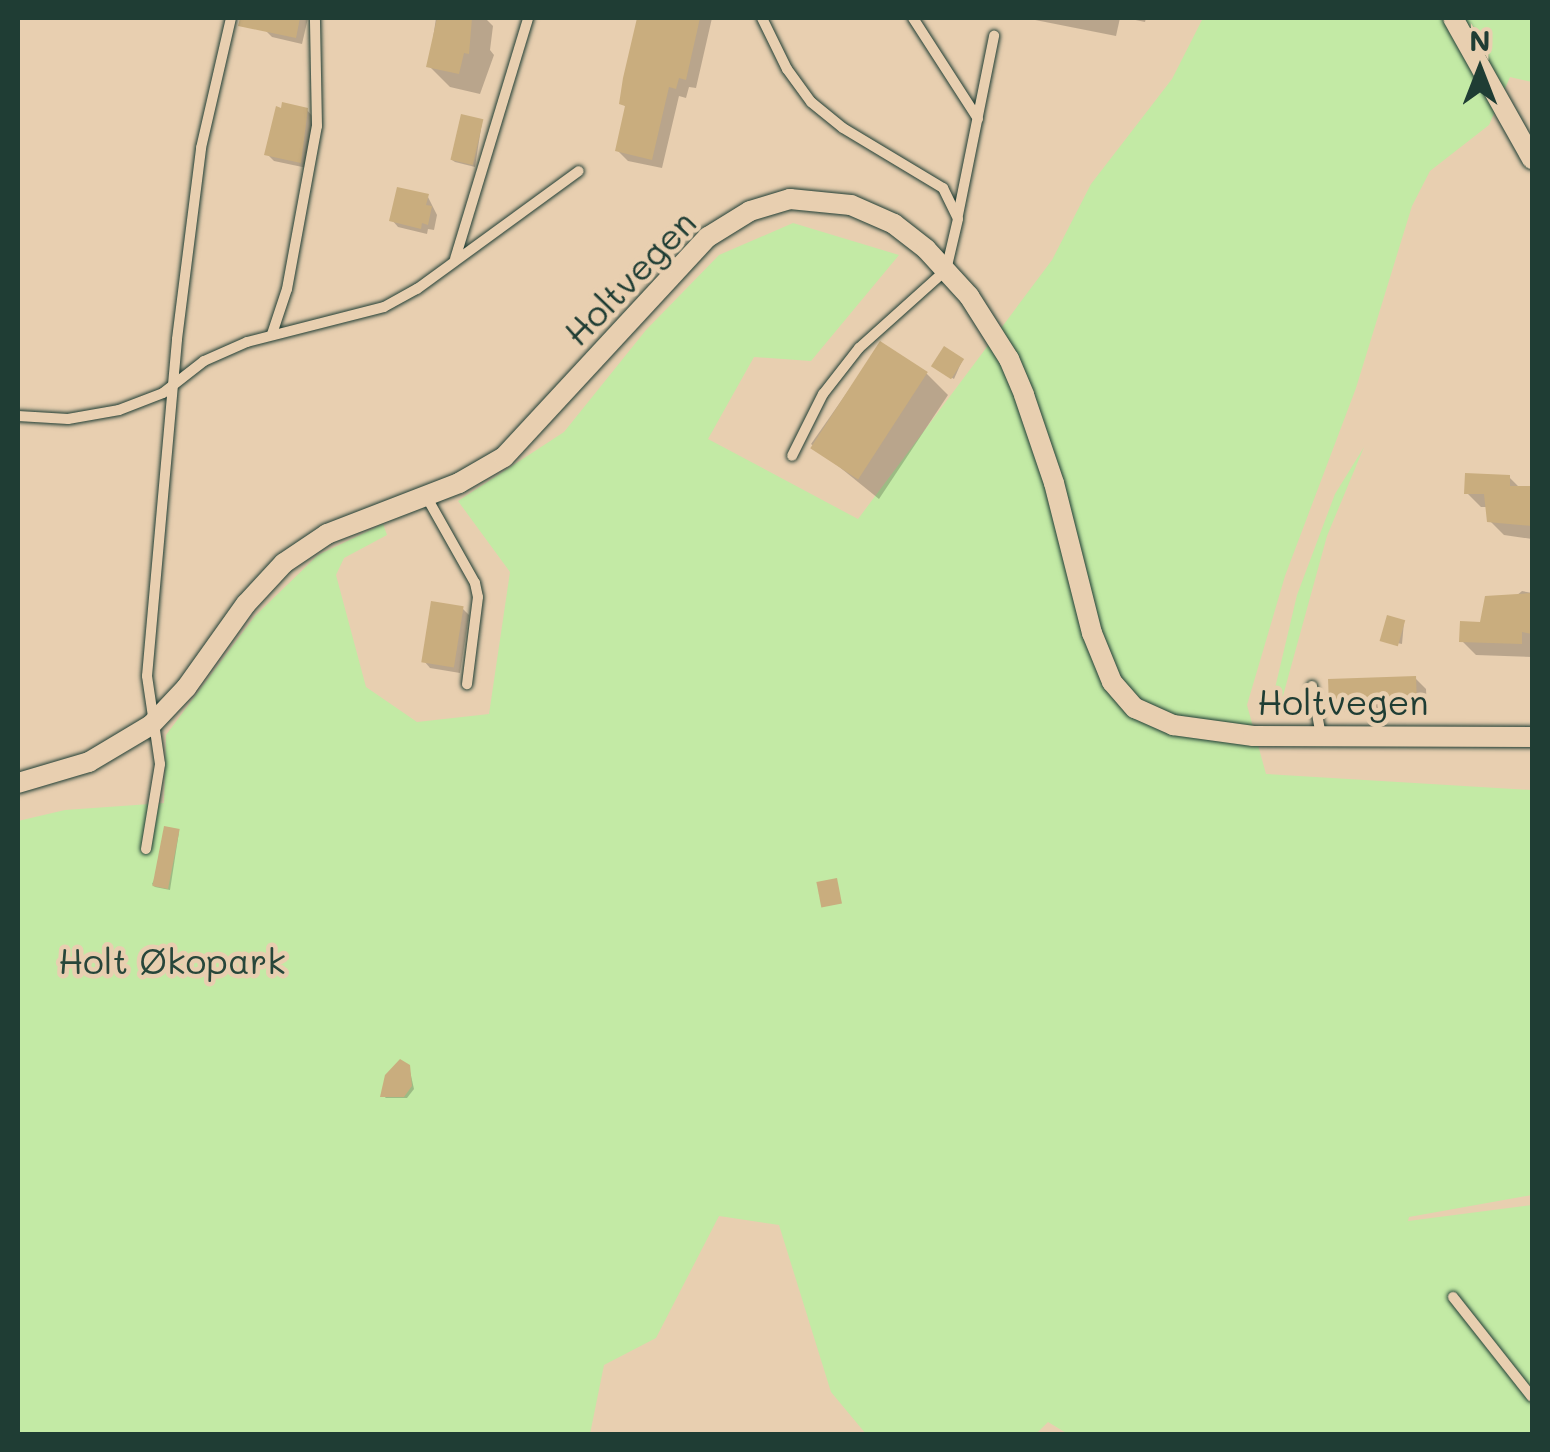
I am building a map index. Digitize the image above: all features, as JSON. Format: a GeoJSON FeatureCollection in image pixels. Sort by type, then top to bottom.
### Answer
{"type":"FeatureCollection","features":[{"type":"Feature","properties":{"kind":"street"},"geometry":{"type":"LineString","coordinates":[[1453,18],[1532,159]]}},
{"type":"Feature","properties":{"kind":"street","name":"Holtvegen"},"geometry":{"type":"LineString","coordinates":[[18,783],[89,762],[151,725],[186,688],[246,604],[284,564],[327,534],[458,483],[504,456],[696,249],[750,211],[790,199],[851,205],[910,235],[946,270],[986,322],[1024,396],[1054,483],[1092,633],[1117,689],[1147,716],[1173,726],[1253,736],[1452,733],[1532,737]]}},
{"type":"Feature","properties":{"kind":"lane"},"geometry":{"type":"LineString","coordinates":[[146,849],[160,764],[146,676],[174,384],[201,148],[231,18]]}},
{"type":"Feature","properties":{"kind":"lane"},"geometry":{"type":"LineString","coordinates":[[272,334],[288,289],[318,126],[314,18]]}},
{"type":"Feature","properties":{"kind":"lane"},"geometry":{"type":"LineString","coordinates":[[454,260],[528,18]]}},
{"type":"Feature","properties":{"kind":"lane"},"geometry":{"type":"LineString","coordinates":[[762,18],[786,69],[811,102],[844,128],[943,188],[958,216]]}},
{"type":"Feature","properties":{"kind":"lane"},"geometry":{"type":"LineString","coordinates":[[912,18],[978,119]]}},
{"type":"Feature","properties":{"kind":"lane"},"geometry":{"type":"LineString","coordinates":[[792,456],[823,394],[859,348],[918,290],[946,270],[958,230],[994,36]]}},
{"type":"Feature","properties":{"kind":"lane"},"geometry":{"type":"LineString","coordinates":[[18,416],[49,420],[98,416],[162,393],[204,361],[272,334],[384,307],[417,289],[579,172]]}},
{"type":"Feature","properties":{"kind":"lane"},"geometry":{"type":"LineString","coordinates":[[426,496],[478,597],[466,684]]}},
{"type":"Feature","properties":{"kind":"lane"},"geometry":{"type":"LineString","coordinates":[[1312,686],[1321,736]]}},
{"type":"Feature","properties":{"kind":"lane"},"geometry":{"type":"LineString","coordinates":[[1453,1297],[1532,1398]]}},
{"type":"Feature","properties":{"kind":"green space","name":"Holt Økopark"},"geometry":{"type":"Polygon","coordinates":[[[1203,18],[1532,18],[1532,82],[1510,77],[1489,125],[1430,171],[1412,206],[1356,388],[1285,576],[1247,705],[1266,774],[1532,790],[1532,1195],[1409,1217],[1408,1221],[1532,1205],[1532,1434],[1068,1434],[1048,1422],[1036,1434],[866,1434],[831,1392],[779,1225],[719,1216],[656,1338],[604,1365],[590,1434],[18,1434],[18,821],[65,810],[164,803],[166,735],[255,616],[318,555],[383,524],[387,535],[344,558],[336,575],[366,687],[417,722],[489,714],[510,572],[458,501],[564,432],[646,330],[719,255],[793,223],[899,255],[811,361],[754,357],[708,439],[858,519],[1052,260],[1091,184],[1172,79],[1203,18]]]}},
{"type":"Feature","properties":{"kind":"green space"},"geometry":{"type":"Polygon","coordinates":[[[1364,447],[1327,536],[1278,714],[1271,705],[1297,595],[1335,494],[1364,447]]]}},
{"type":"Feature","properties":{"kind":"building"},"geometry":{"type":"Polygon","coordinates":[[[240,18],[300,18],[296,38],[238,26],[240,18]]]}},
{"type":"Feature","properties":{"kind":"building"},"geometry":{"type":"Polygon","coordinates":[[[437,18],[472,18],[469,54],[464,53],[459,74],[426,67],[437,18]]]}},
{"type":"Feature","properties":{"kind":"building"},"geometry":{"type":"Polygon","coordinates":[[[637,18],[700,18],[686,80],[679,78],[676,89],[669,87],[652,160],[615,151],[625,106],[619,104],[623,78],[637,18]]]}},
{"type":"Feature","properties":{"kind":"building"},"geometry":{"type":"Polygon","coordinates":[[[282,102],[308,108],[301,163],[264,155],[276,106],[281,108],[282,102]]]}},
{"type":"Feature","properties":{"kind":"building"},"geometry":{"type":"Polygon","coordinates":[[[461,114],[483,119],[473,165],[450,160],[461,114]]]}},
{"type":"Feature","properties":{"kind":"building"},"geometry":{"type":"Polygon","coordinates":[[[397,187],[429,194],[426,205],[432,206],[428,225],[422,223],[421,229],[389,221],[397,187]]]}},
{"type":"Feature","properties":{"kind":"building"},"geometry":{"type":"Polygon","coordinates":[[[880,341],[928,372],[858,479],[810,448],[880,341]]]}},
{"type":"Feature","properties":{"kind":"building"},"geometry":{"type":"Polygon","coordinates":[[[944,346],[964,359],[951,379],[931,366],[944,346]]]}},
{"type":"Feature","properties":{"kind":"building"},"geometry":{"type":"Polygon","coordinates":[[[1465,473],[1510,475],[1510,486],[1532,486],[1532,526],[1487,522],[1484,494],[1464,494],[1465,473]]]}},
{"type":"Feature","properties":{"kind":"building"},"geometry":{"type":"Polygon","coordinates":[[[1532,593],[1532,634],[1522,632],[1522,644],[1459,642],[1460,621],[1480,622],[1485,596],[1532,593]]]}},
{"type":"Feature","properties":{"kind":"building"},"geometry":{"type":"Polygon","coordinates":[[[431,601],[464,606],[454,667],[421,662],[431,601]]]}},
{"type":"Feature","properties":{"kind":"building"},"geometry":{"type":"Polygon","coordinates":[[[1387,615],[1405,620],[1398,646],[1380,641],[1387,615]]]}},
{"type":"Feature","properties":{"kind":"building"},"geometry":{"type":"Polygon","coordinates":[[[1416,676],[1417,700],[1329,703],[1328,679],[1416,676]]]}},
{"type":"Feature","properties":{"kind":"building"},"geometry":{"type":"Polygon","coordinates":[[[164,826],[180,829],[168,889],[152,886],[164,826]]]}},
{"type":"Feature","properties":{"kind":"building"},"geometry":{"type":"Polygon","coordinates":[[[837,878],[842,904],[821,908],[816,882],[837,878]]]}},
{"type":"Feature","properties":{"kind":"building"},"geometry":{"type":"Polygon","coordinates":[[[400,1059],[410,1065],[412,1086],[404,1097],[380,1097],[385,1075],[400,1059]]]}}]}
